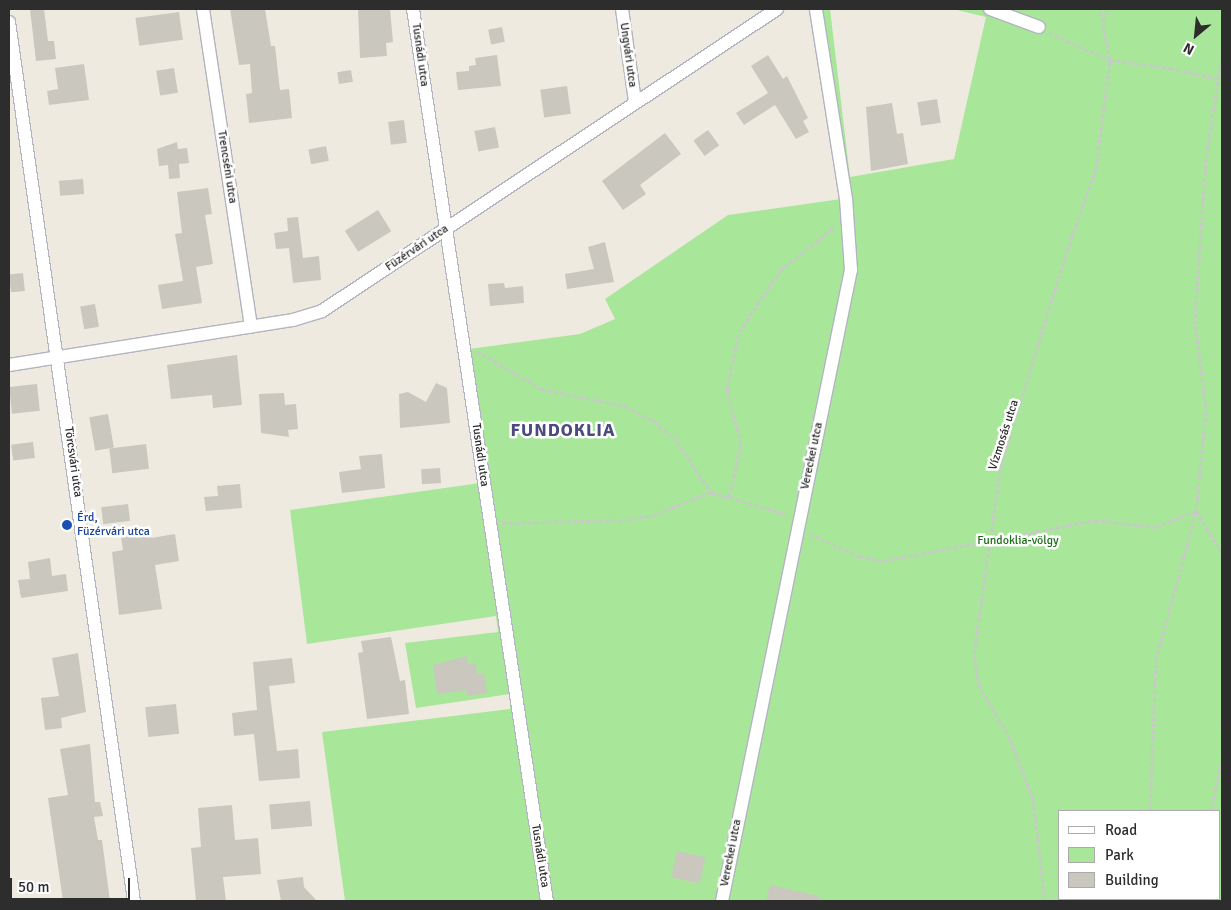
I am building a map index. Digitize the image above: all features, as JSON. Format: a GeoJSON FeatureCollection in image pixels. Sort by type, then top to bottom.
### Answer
{"type":"FeatureCollection","features":[{"type":"Feature","properties":{"kind":"street","name":"Trencséni utca"},"geometry":{"type":"LineString","coordinates":[[204,9],[251,326]]}},
{"type":"Feature","properties":{"kind":"street","name":"Tusnádi utca"},"geometry":{"type":"LineString","coordinates":[[414,9],[445,229],[465,344],[489,523],[547,901]]}},
{"type":"Feature","properties":{"kind":"street","name":"Ungvári utca"},"geometry":{"type":"LineString","coordinates":[[622,9],[635,101]]}},
{"type":"Feature","properties":{"kind":"street","name":"Füzérvári utca"},"geometry":{"type":"LineString","coordinates":[[9,365],[251,326],[322,311],[635,101],[777,9]]}},
{"type":"Feature","properties":{"kind":"street","name":"Vereckei utca"},"geometry":{"type":"LineString","coordinates":[[722,901],[851,270],[846,220],[816,9]]}},
{"type":"Feature","properties":{"kind":"street"},"geometry":{"type":"LineString","coordinates":[[990,9],[1039,27]]}},
{"type":"Feature","properties":{"kind":"street","name":"Törcsvári utca"},"geometry":{"type":"LineString","coordinates":[[9,22],[134,901]]}},
{"type":"Feature","properties":{"kind":"path","name":"Vízmosás utca"},"geometry":{"type":"LineString","coordinates":[[1045,901],[1033,798],[1010,739],[979,685],[974,654],[988,540],[1001,465],[1067,251],[1096,169],[1110,60],[1100,9]]}},
{"type":"Feature","properties":{"kind":"path"},"geometry":{"type":"LineString","coordinates":[[1103,20],[1108,9]]}},
{"type":"Feature","properties":{"kind":"path"},"geometry":{"type":"LineString","coordinates":[[1039,27],[1110,60],[1170,68],[1218,79]]}},
{"type":"Feature","properties":{"kind":"path"},"geometry":{"type":"LineString","coordinates":[[1150,810],[1156,660],[1196,511],[1206,411],[1195,320],[1206,158],[1222,56]]}},
{"type":"Feature","properties":{"kind":"path"},"geometry":{"type":"LineString","coordinates":[[729,497],[740,444],[727,389],[739,332],[780,271],[806,253],[822,234],[846,220]]}},
{"type":"Feature","properties":{"kind":"path"},"geometry":{"type":"LineString","coordinates":[[465,344],[540,389],[625,406],[654,421],[677,442],[711,492]]}},
{"type":"Feature","properties":{"kind":"path"},"geometry":{"type":"LineString","coordinates":[[489,523],[626,520],[653,515],[711,492],[798,523],[859,556],[883,561],[1094,520],[1156,527],[1196,511]]}},
{"type":"Feature","properties":{"kind":"path"},"geometry":{"type":"LineString","coordinates":[[1196,511],[1222,553]]}},
{"type":"Feature","properties":{"kind":"path"},"geometry":{"type":"LineString","coordinates":[[1222,718],[1222,728]]}},
{"type":"Feature","properties":{"kind":"path"},"geometry":{"type":"LineString","coordinates":[[1212,810],[1222,759]]}},
{"type":"Feature","properties":{"kind":"green space","name":"Fundoklia-völgy"},"geometry":{"type":"Polygon","coordinates":[[[812,9],[830,9],[850,177],[954,159],[986,17],[953,9],[1222,9],[1222,901],[345,901],[322,732],[510,709],[510,694],[416,708],[405,643],[498,632],[496,616],[307,644],[290,510],[487,482],[469,349],[580,334],[615,319],[605,299],[728,215],[841,199],[810,14],[812,9]]]}},
{"type":"Feature","properties":{"kind":"building"},"geometry":{"type":"Polygon","coordinates":[[[30,9],[44,9],[48,41],[54,41],[56,59],[36,61],[30,9]]]}},
{"type":"Feature","properties":{"kind":"building"},"geometry":{"type":"Polygon","coordinates":[[[230,9],[265,9],[271,46],[275,46],[280,90],[289,89],[292,118],[249,123],[246,94],[252,93],[250,64],[239,65],[230,9]]]}},
{"type":"Feature","properties":{"kind":"building"},"geometry":{"type":"Polygon","coordinates":[[[358,9],[390,9],[393,42],[386,43],[387,56],[360,58],[358,9]]]}},
{"type":"Feature","properties":{"kind":"building"},"geometry":{"type":"Polygon","coordinates":[[[179,12],[183,40],[139,46],[135,18],[179,12]]]}},
{"type":"Feature","properties":{"kind":"building"},"geometry":{"type":"Polygon","coordinates":[[[502,27],[505,42],[491,44],[488,30],[502,27]]]}},
{"type":"Feature","properties":{"kind":"building"},"geometry":{"type":"Polygon","coordinates":[[[497,55],[501,86],[458,90],[456,72],[469,71],[469,66],[476,65],[475,58],[497,55]]]}},
{"type":"Feature","properties":{"kind":"building"},"geometry":{"type":"Polygon","coordinates":[[[768,55],[783,79],[787,76],[808,118],[803,121],[809,132],[796,139],[775,105],[744,125],[736,113],[768,93],[751,66],[768,55]]]}},
{"type":"Feature","properties":{"kind":"building"},"geometry":{"type":"Polygon","coordinates":[[[84,64],[89,100],[49,105],[47,91],[58,89],[55,68],[84,64]]]}},
{"type":"Feature","properties":{"kind":"building"},"geometry":{"type":"Polygon","coordinates":[[[174,68],[178,93],[160,96],[156,71],[174,68]]]}},
{"type":"Feature","properties":{"kind":"building"},"geometry":{"type":"Polygon","coordinates":[[[351,70],[353,82],[339,84],[337,72],[351,70]]]}},
{"type":"Feature","properties":{"kind":"building"},"geometry":{"type":"Polygon","coordinates":[[[567,86],[571,114],[544,117],[540,90],[567,86]]]}},
{"type":"Feature","properties":{"kind":"building"},"geometry":{"type":"Polygon","coordinates":[[[937,99],[941,123],[921,126],[917,102],[937,99]]]}},
{"type":"Feature","properties":{"kind":"building"},"geometry":{"type":"Polygon","coordinates":[[[892,103],[897,134],[903,133],[908,164],[871,171],[866,107],[892,103]]]}},
{"type":"Feature","properties":{"kind":"building"},"geometry":{"type":"Polygon","coordinates":[[[404,120],[407,143],[391,145],[388,122],[404,120]]]}},
{"type":"Feature","properties":{"kind":"building"},"geometry":{"type":"Polygon","coordinates":[[[495,127],[499,148],[478,152],[474,131],[495,127]]]}},
{"type":"Feature","properties":{"kind":"building"},"geometry":{"type":"Polygon","coordinates":[[[708,130],[719,145],[705,156],[693,141],[708,130]]]}},
{"type":"Feature","properties":{"kind":"building"},"geometry":{"type":"Polygon","coordinates":[[[665,133],[681,154],[640,185],[646,194],[623,210],[602,181],[665,133]]]}},
{"type":"Feature","properties":{"kind":"building"},"geometry":{"type":"Polygon","coordinates":[[[177,142],[178,149],[187,148],[189,163],[179,164],[180,178],[169,179],[168,165],[159,166],[157,149],[177,142]]]}},
{"type":"Feature","properties":{"kind":"building"},"geometry":{"type":"Polygon","coordinates":[[[326,146],[329,161],[311,164],[308,149],[326,146]]]}},
{"type":"Feature","properties":{"kind":"building"},"geometry":{"type":"Polygon","coordinates":[[[83,179],[84,194],[60,196],[59,181],[83,179]]]}},
{"type":"Feature","properties":{"kind":"building"},"geometry":{"type":"Polygon","coordinates":[[[208,188],[212,214],[205,215],[213,264],[196,267],[202,303],[162,309],[158,285],[183,281],[175,234],[182,233],[177,192],[208,188]]]}},
{"type":"Feature","properties":{"kind":"building"},"geometry":{"type":"Polygon","coordinates":[[[378,210],[391,231],[358,252],[345,231],[378,210]]]}},
{"type":"Feature","properties":{"kind":"building"},"geometry":{"type":"Polygon","coordinates":[[[298,217],[303,258],[319,256],[321,280],[293,283],[289,248],[276,249],[274,233],[288,231],[287,218],[298,217]]]}},
{"type":"Feature","properties":{"kind":"building"},"geometry":{"type":"Polygon","coordinates":[[[605,242],[614,282],[567,289],[565,274],[594,269],[588,247],[605,242]]]}},
{"type":"Feature","properties":{"kind":"building"},"geometry":{"type":"Polygon","coordinates":[[[23,273],[25,291],[11,292],[9,274],[23,273]]]}},
{"type":"Feature","properties":{"kind":"building"},"geometry":{"type":"Polygon","coordinates":[[[504,283],[505,288],[523,286],[524,303],[490,306],[488,284],[504,283]]]}},
{"type":"Feature","properties":{"kind":"building"},"geometry":{"type":"Polygon","coordinates":[[[95,304],[99,327],[84,329],[80,307],[95,304]]]}},
{"type":"Feature","properties":{"kind":"building"},"geometry":{"type":"Polygon","coordinates":[[[237,355],[242,405],[213,408],[212,395],[171,399],[167,365],[237,355]]]}},
{"type":"Feature","properties":{"kind":"building"},"geometry":{"type":"Polygon","coordinates":[[[436,383],[447,388],[450,423],[400,428],[399,394],[408,392],[426,402],[436,383]]]}},
{"type":"Feature","properties":{"kind":"building"},"geometry":{"type":"Polygon","coordinates":[[[37,384],[40,411],[12,414],[9,387],[37,384]]]}},
{"type":"Feature","properties":{"kind":"building"},"geometry":{"type":"Polygon","coordinates":[[[284,393],[285,405],[296,404],[298,429],[288,430],[289,437],[261,433],[259,394],[284,393]]]}},
{"type":"Feature","properties":{"kind":"building"},"geometry":{"type":"Polygon","coordinates":[[[108,414],[114,447],[95,451],[89,417],[108,414]]]}},
{"type":"Feature","properties":{"kind":"building"},"geometry":{"type":"Polygon","coordinates":[[[33,442],[35,458],[13,461],[11,445],[33,442]]]}},
{"type":"Feature","properties":{"kind":"building"},"geometry":{"type":"Polygon","coordinates":[[[146,444],[149,469],[112,473],[109,449],[146,444]]]}},
{"type":"Feature","properties":{"kind":"building"},"geometry":{"type":"Polygon","coordinates":[[[382,454],[385,488],[342,493],[339,472],[361,469],[359,456],[382,454]]]}},
{"type":"Feature","properties":{"kind":"building"},"geometry":{"type":"Polygon","coordinates":[[[440,468],[441,483],[422,484],[421,469],[440,468]]]}},
{"type":"Feature","properties":{"kind":"building"},"geometry":{"type":"Polygon","coordinates":[[[240,484],[242,508],[206,511],[204,497],[218,496],[217,486],[240,484]]]}},
{"type":"Feature","properties":{"kind":"building"},"geometry":{"type":"Polygon","coordinates":[[[128,504],[130,521],[103,524],[101,507],[128,504]]]}},
{"type":"Feature","properties":{"kind":"building"},"geometry":{"type":"Polygon","coordinates":[[[150,533],[151,538],[175,534],[179,561],[155,565],[162,609],[119,615],[112,552],[123,550],[121,537],[150,533]]]}},
{"type":"Feature","properties":{"kind":"building"},"geometry":{"type":"Polygon","coordinates":[[[50,558],[52,576],[66,574],[68,591],[21,598],[18,580],[30,579],[28,562],[50,558]]]}},
{"type":"Feature","properties":{"kind":"building"},"geometry":{"type":"Polygon","coordinates":[[[391,637],[400,681],[405,680],[409,714],[367,719],[358,653],[363,652],[361,641],[391,637]]]}},
{"type":"Feature","properties":{"kind":"building"},"geometry":{"type":"Polygon","coordinates":[[[78,653],[86,712],[61,718],[62,728],[45,730],[41,698],[59,696],[52,658],[78,653]]]}},
{"type":"Feature","properties":{"kind":"building"},"geometry":{"type":"Polygon","coordinates":[[[467,656],[468,664],[476,663],[477,674],[484,673],[487,693],[467,696],[466,690],[437,694],[433,665],[467,656]]]}},
{"type":"Feature","properties":{"kind":"building"},"geometry":{"type":"Polygon","coordinates":[[[292,658],[295,683],[269,686],[277,751],[298,749],[300,778],[259,781],[254,734],[234,736],[232,713],[257,710],[253,662],[292,658]]]}},
{"type":"Feature","properties":{"kind":"building"},"geometry":{"type":"Polygon","coordinates":[[[176,704],[179,734],[148,737],[145,707],[176,704]]]}},
{"type":"Feature","properties":{"kind":"building"},"geometry":{"type":"Polygon","coordinates":[[[90,744],[95,802],[100,802],[103,816],[94,817],[98,840],[102,840],[110,901],[63,901],[48,798],[68,795],[60,749],[90,744]]]}},
{"type":"Feature","properties":{"kind":"building"},"geometry":{"type":"Polygon","coordinates":[[[310,801],[312,826],[271,829],[269,805],[310,801]]]}},
{"type":"Feature","properties":{"kind":"building"},"geometry":{"type":"Polygon","coordinates":[[[232,805],[235,840],[258,838],[261,874],[223,877],[226,901],[196,901],[191,848],[201,847],[198,808],[232,805]]]}},
{"type":"Feature","properties":{"kind":"building"},"geometry":{"type":"Polygon","coordinates":[[[677,851],[705,857],[700,883],[671,877],[677,851]]]}},
{"type":"Feature","properties":{"kind":"building"},"geometry":{"type":"Polygon","coordinates":[[[303,877],[304,887],[317,901],[281,901],[277,880],[303,877]]]}},
{"type":"Feature","properties":{"kind":"building"},"geometry":{"type":"Polygon","coordinates":[[[770,885],[819,896],[818,901],[766,901],[770,885]]]}},
{"type":"Feature","properties":{"kind":"place","name":"Érd, Füzérvári utca"},"geometry":{"type":"Point","coordinates":[67,525]}},
{"type":"Feature","properties":{"kind":"district","name":"FUNDOKLIA"},"geometry":{"type":"Point","coordinates":[563,430]}}]}
